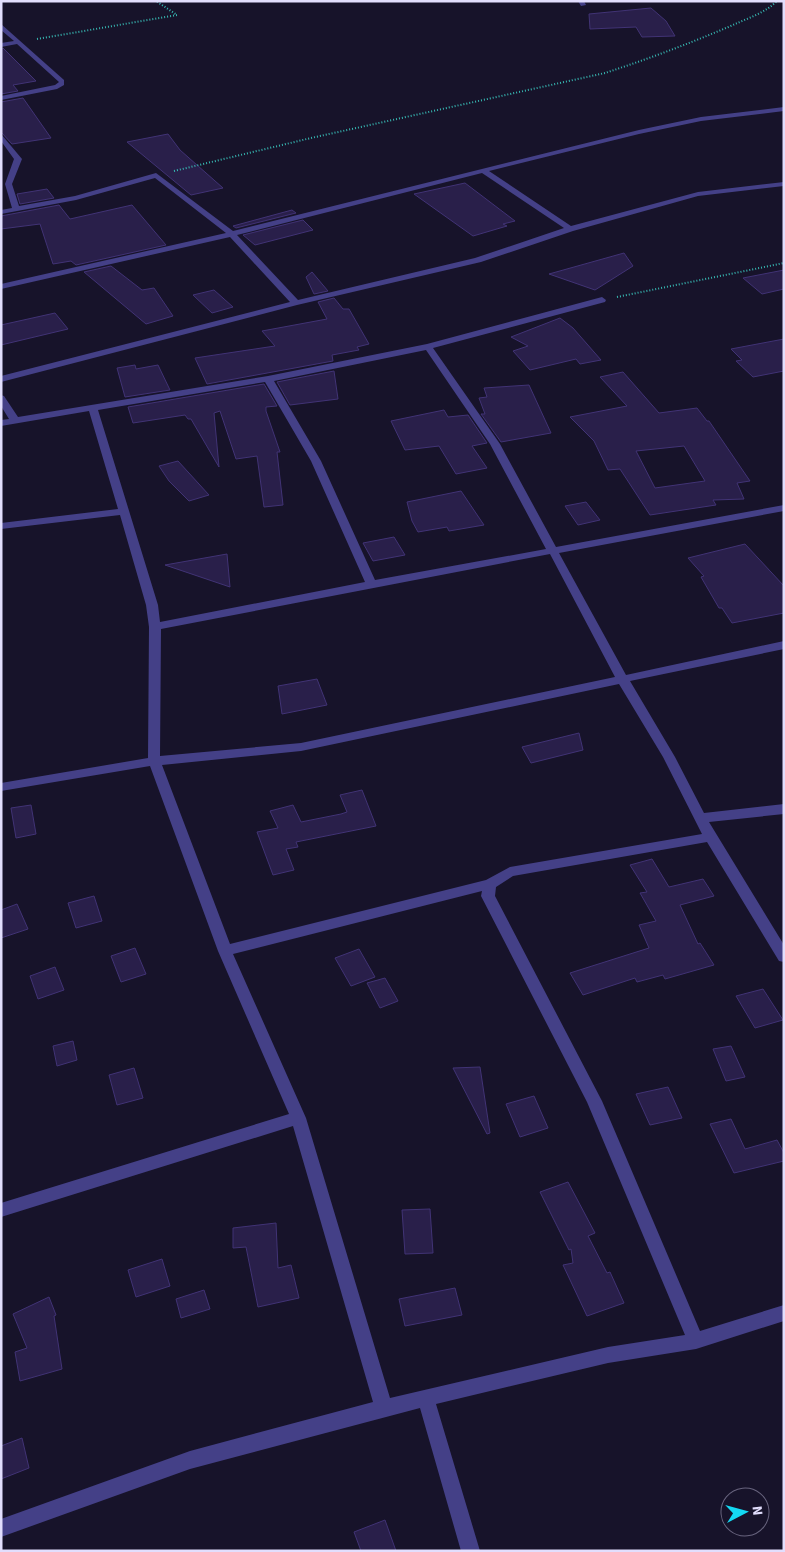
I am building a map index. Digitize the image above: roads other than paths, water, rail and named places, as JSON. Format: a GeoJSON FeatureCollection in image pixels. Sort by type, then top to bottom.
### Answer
{"type":"FeatureCollection","features":[{"type":"Feature","properties":{"kind":"street"},"geometry":{"type":"LineString","coordinates":[[1,26],[62,81],[62,84],[57,87],[1,98]]}},
{"type":"Feature","properties":{"kind":"street"},"geometry":{"type":"LineString","coordinates":[[1,45],[19,42]]}},
{"type":"Feature","properties":{"kind":"street"},"geometry":{"type":"LineString","coordinates":[[1,287],[232,234],[639,132],[701,119],[784,109]]}},
{"type":"Feature","properties":{"kind":"street"},"geometry":{"type":"LineString","coordinates":[[1,136],[19,164],[9,180],[16,209]]}},
{"type":"Feature","properties":{"kind":"street"},"geometry":{"type":"LineString","coordinates":[[484,171],[570,229]]}},
{"type":"Feature","properties":{"kind":"street"},"geometry":{"type":"LineString","coordinates":[[1,212],[76,198],[156,175],[232,234],[296,303]]}},
{"type":"Feature","properties":{"kind":"street"},"geometry":{"type":"LineString","coordinates":[[1,379],[296,303],[478,260],[570,229],[698,194],[784,184]]}},
{"type":"Feature","properties":{"kind":"street"},"geometry":{"type":"LineString","coordinates":[[1,423],[268,379],[428,347],[602,300]]}},
{"type":"Feature","properties":{"kind":"street"},"geometry":{"type":"LineString","coordinates":[[428,347],[495,444],[622,678],[669,757],[710,837],[784,957]]}},
{"type":"Feature","properties":{"kind":"street"},"geometry":{"type":"LineString","coordinates":[[268,379],[316,462],[372,584]]}},
{"type":"Feature","properties":{"kind":"street"},"geometry":{"type":"LineString","coordinates":[[1,398],[15,420]]}},
{"type":"Feature","properties":{"kind":"street"},"geometry":{"type":"LineString","coordinates":[[93,408],[152,606],[155,627],[154,761],[225,951],[298,1118],[384,1408]]}},
{"type":"Feature","properties":{"kind":"street"},"geometry":{"type":"LineString","coordinates":[[155,627],[372,584],[648,535],[784,508]]}},
{"type":"Feature","properties":{"kind":"street"},"geometry":{"type":"LineString","coordinates":[[1,526],[124,511]]}},
{"type":"Feature","properties":{"kind":"street"},"geometry":{"type":"LineString","coordinates":[[1,787],[154,761],[301,747],[784,645]]}},
{"type":"Feature","properties":{"kind":"street"},"geometry":{"type":"LineString","coordinates":[[700,818],[784,809]]}},
{"type":"Feature","properties":{"kind":"street"},"geometry":{"type":"LineString","coordinates":[[225,951],[490,884],[510,872],[710,837]]}},
{"type":"Feature","properties":{"kind":"street"},"geometry":{"type":"LineString","coordinates":[[490,884],[488,896],[594,1101],[696,1340]]}},
{"type":"Feature","properties":{"kind":"street"},"geometry":{"type":"LineString","coordinates":[[1,1210],[298,1118]]}},
{"type":"Feature","properties":{"kind":"street"},"geometry":{"type":"LineString","coordinates":[[1,1528],[190,1460],[384,1408],[608,1355],[696,1340],[784,1313]]}},
{"type":"Feature","properties":{"kind":"street"},"geometry":{"type":"LineString","coordinates":[[426,1399],[471,1551]]}}]}
